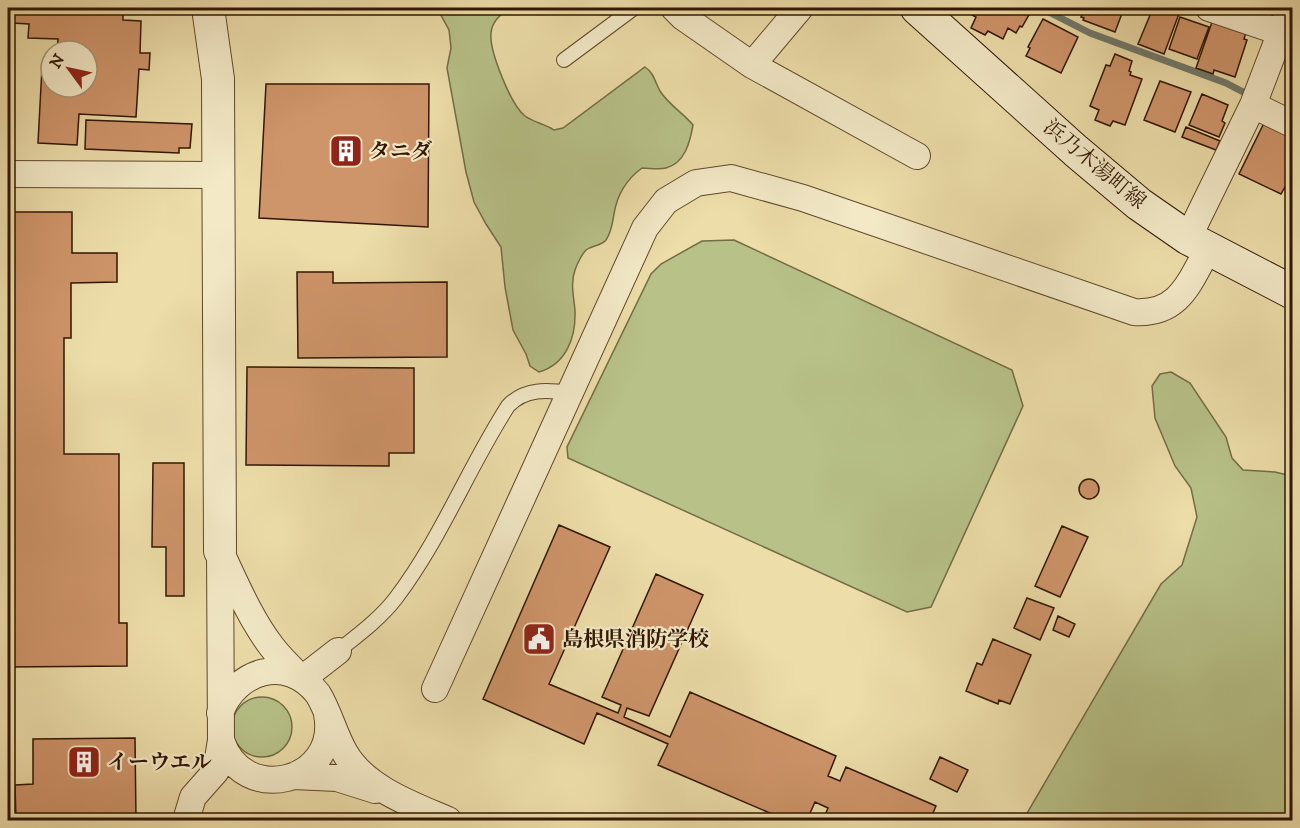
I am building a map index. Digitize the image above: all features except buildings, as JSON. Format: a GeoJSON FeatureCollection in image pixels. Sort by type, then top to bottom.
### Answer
{"type":"FeatureCollection","features":[{"type":"Feature","properties":{"kind":"main road","name":"浜乃木湯町線"},"geometry":{"type":"LineString","coordinates":[[917,8],[1076,151],[1139,204],[1198,243],[1293,292]]}},
{"type":"Feature","properties":{"kind":"street"},"geometry":{"type":"LineString","coordinates":[[186,820],[193,797],[216,771],[221,740],[218,79],[208,8]]}},
{"type":"Feature","properties":{"kind":"street"},"geometry":{"type":"LineString","coordinates":[[674,8],[683,17],[752,65],[917,156]]}},
{"type":"Feature","properties":{"kind":"street"},"geometry":{"type":"LineString","coordinates":[[752,65],[800,8]]}},
{"type":"Feature","properties":{"kind":"street"},"geometry":{"type":"LineString","coordinates":[[1209,8],[1280,32]]}},
{"type":"Feature","properties":{"kind":"street"},"geometry":{"type":"LineString","coordinates":[[435,689],[645,228],[666,201],[696,183],[731,178],[803,198],[1134,312],[1148,313],[1168,307],[1186,289],[1198,243],[1290,8]]}},
{"type":"Feature","properties":{"kind":"street"},"geometry":{"type":"LineString","coordinates":[[1253,105],[1293,124]]}},
{"type":"Feature","properties":{"kind":"street"},"geometry":{"type":"LineString","coordinates":[[8,174],[217,175]]}},
{"type":"Feature","properties":{"kind":"street"},"geometry":{"type":"LineString","coordinates":[[220,551],[242,597],[264,635],[273,648],[318,694],[346,755],[362,773],[387,793]]}},
{"type":"Feature","properties":{"kind":"street"},"geometry":{"type":"LineString","coordinates":[[302,679],[338,651]]}},
{"type":"Feature","properties":{"kind":"street"},"geometry":{"type":"LineString","coordinates":[[220,713],[233,690],[253,675],[275,671],[302,679]]}},
{"type":"Feature","properties":{"kind":"street"},"geometry":{"type":"LineString","coordinates":[[294,776],[311,765],[321,752],[327,736],[327,714]]}},
{"type":"Feature","properties":{"kind":"street"},"geometry":{"type":"LineString","coordinates":[[221,740],[225,752],[233,763],[249,775],[275,780],[294,776],[337,778],[387,793],[448,820]]}},
{"type":"Feature","properties":{"kind":"lane"},"geometry":{"type":"LineString","coordinates":[[564,60],[634,8]]}},
{"type":"Feature","properties":{"kind":"lane"},"geometry":{"type":"LineString","coordinates":[[338,651],[379,617],[401,590],[456,502],[508,406],[516,398],[525,394],[549,390],[570,393]]}},
{"type":"Feature","properties":{"kind":"green space"},"geometry":{"type":"Polygon","coordinates":[[[437,8],[510,8],[495,21],[491,41],[497,64],[508,90],[519,110],[532,120],[554,130],[563,128],[645,67],[663,96],[693,125],[686,151],[678,162],[663,169],[642,168],[624,188],[615,207],[608,237],[602,243],[586,250],[575,270],[573,285],[575,321],[568,349],[556,363],[539,372],[530,366],[513,330],[501,247],[474,202],[466,172],[447,68],[451,48],[449,30],[437,8]]]}},
{"type":"Feature","properties":{"kind":"green space"},"geometry":{"type":"Polygon","coordinates":[[[734,240],[1012,370],[1023,406],[931,607],[907,612],[568,458],[567,447],[651,274],[661,264],[702,241],[734,240]]]}},
{"type":"Feature","properties":{"kind":"green space"},"geometry":{"type":"Polygon","coordinates":[[[1171,372],[1190,383],[1226,437],[1232,458],[1243,470],[1275,472],[1292,476],[1292,820],[1023,820],[1161,584],[1182,565],[1197,517],[1191,488],[1175,466],[1155,418],[1152,386],[1160,374],[1171,372]]]}},
{"type":"Feature","properties":{"kind":"green space"},"geometry":{"type":"Polygon","coordinates":[[[256,697],[268,697],[284,705],[290,715],[292,727],[290,739],[284,749],[268,757],[256,757],[240,749],[232,733],[232,721],[240,705],[256,697]]]}},
{"type":"Feature","properties":{"kind":"waterway"},"geometry":{"type":"LineString","coordinates":[[1041,8],[1090,33],[1226,83],[1245,93]]}},
{"type":"Feature","properties":{"kind":"place","name":"タニダ"},"geometry":{"type":"Point","coordinates":[346,151]}},
{"type":"Feature","properties":{"kind":"place","name":"島根県消防学校"},"geometry":{"type":"Point","coordinates":[539,639]}},
{"type":"Feature","properties":{"kind":"place","name":"イーウエル"},"geometry":{"type":"Point","coordinates":[84,762]}}]}
